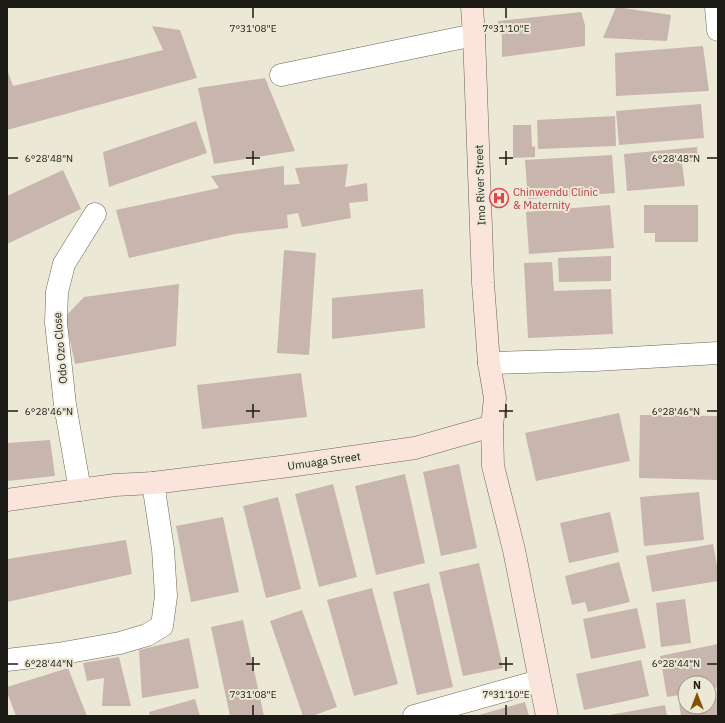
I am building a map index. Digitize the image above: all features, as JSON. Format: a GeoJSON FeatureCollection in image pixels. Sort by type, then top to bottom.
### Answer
{"type":"FeatureCollection","features":[{"type":"Feature","properties":{"kind":"street","name":"Imo River Street"},"geometry":{"type":"LineString","coordinates":[[472,7],[483,283],[488,363],[495,398],[492,426],[493,466],[514,550],[547,716]]}},
{"type":"Feature","properties":{"kind":"street"},"geometry":{"type":"LineString","coordinates":[[716,7],[718,30]]}},
{"type":"Feature","properties":{"kind":"street"},"geometry":{"type":"LineString","coordinates":[[280,75],[474,35]]}},
{"type":"Feature","properties":{"kind":"street","name":"Odo Ozo Close"},"geometry":{"type":"LineString","coordinates":[[80,490],[68,421],[61,368],[56,323],[57,292],[64,264],[95,214]]}},
{"type":"Feature","properties":{"kind":"street"},"geometry":{"type":"LineString","coordinates":[[488,363],[595,360],[718,353]]}},
{"type":"Feature","properties":{"kind":"street","name":"Umuaga Street"},"geometry":{"type":"LineString","coordinates":[[7,500],[115,485],[153,483],[289,466],[415,448],[492,426]]}},
{"type":"Feature","properties":{"kind":"street"},"geometry":{"type":"LineString","coordinates":[[7,660],[58,654],[120,643],[147,635],[162,626],[166,596],[163,549],[153,483]]}},
{"type":"Feature","properties":{"kind":"street"},"geometry":{"type":"LineString","coordinates":[[414,716],[540,681]]}},
{"type":"Feature","properties":{"kind":"building"},"geometry":{"type":"Polygon","coordinates":[[[616,7],[671,15],[667,41],[603,38],[616,7]]]}},
{"type":"Feature","properties":{"kind":"building"},"geometry":{"type":"Polygon","coordinates":[[[581,12],[585,25],[585,46],[502,57],[502,37],[498,21],[581,12]]]}},
{"type":"Feature","properties":{"kind":"building"},"geometry":{"type":"Polygon","coordinates":[[[152,26],[180,30],[197,78],[7,130],[7,69],[13,86],[163,50],[152,26]]]}},
{"type":"Feature","properties":{"kind":"building"},"geometry":{"type":"Polygon","coordinates":[[[703,46],[709,91],[616,96],[615,53],[703,46]]]}},
{"type":"Feature","properties":{"kind":"building"},"geometry":{"type":"Polygon","coordinates":[[[265,78],[295,151],[214,164],[198,88],[265,78]]]}},
{"type":"Feature","properties":{"kind":"building"},"geometry":{"type":"Polygon","coordinates":[[[701,104],[704,138],[619,145],[616,111],[701,104]]]}},
{"type":"Feature","properties":{"kind":"building"},"geometry":{"type":"Polygon","coordinates":[[[615,116],[616,146],[538,149],[537,120],[615,116]]]}},
{"type":"Feature","properties":{"kind":"building"},"geometry":{"type":"Polygon","coordinates":[[[196,121],[207,153],[109,187],[103,152],[196,121]]]}},
{"type":"Feature","properties":{"kind":"building"},"geometry":{"type":"Polygon","coordinates":[[[513,125],[531,125],[532,147],[535,146],[535,157],[513,158],[513,125]]]}},
{"type":"Feature","properties":{"kind":"building"},"geometry":{"type":"Polygon","coordinates":[[[697,147],[698,161],[682,163],[685,186],[627,191],[624,154],[697,147]]]}},
{"type":"Feature","properties":{"kind":"building"},"geometry":{"type":"Polygon","coordinates":[[[612,155],[615,193],[528,199],[525,160],[612,155]]]}},
{"type":"Feature","properties":{"kind":"building"},"geometry":{"type":"Polygon","coordinates":[[[348,164],[345,187],[367,183],[368,201],[349,203],[351,218],[302,227],[298,213],[287,215],[288,228],[235,234],[129,258],[116,210],[219,188],[211,176],[284,166],[284,185],[300,184],[295,168],[348,164]]]}},
{"type":"Feature","properties":{"kind":"building"},"geometry":{"type":"Polygon","coordinates":[[[63,170],[81,209],[7,244],[7,196],[63,170]]]}},
{"type":"Feature","properties":{"kind":"building"},"geometry":{"type":"Polygon","coordinates":[[[610,205],[614,248],[529,254],[526,212],[610,205]]]}},
{"type":"Feature","properties":{"kind":"building"},"geometry":{"type":"Polygon","coordinates":[[[644,205],[698,205],[698,242],[655,242],[655,233],[644,233],[644,205]]]}},
{"type":"Feature","properties":{"kind":"building"},"geometry":{"type":"Polygon","coordinates":[[[284,250],[316,253],[309,355],[277,353],[284,250]]]}},
{"type":"Feature","properties":{"kind":"building"},"geometry":{"type":"Polygon","coordinates":[[[611,256],[611,281],[559,282],[558,258],[611,256]]]}},
{"type":"Feature","properties":{"kind":"building"},"geometry":{"type":"Polygon","coordinates":[[[552,262],[554,291],[611,289],[613,334],[528,338],[524,263],[552,262]]]}},
{"type":"Feature","properties":{"kind":"building"},"geometry":{"type":"Polygon","coordinates":[[[179,284],[176,346],[75,364],[65,317],[84,297],[179,284]]]}},
{"type":"Feature","properties":{"kind":"building"},"geometry":{"type":"Polygon","coordinates":[[[423,289],[425,328],[332,339],[332,298],[423,289]]]}},
{"type":"Feature","properties":{"kind":"building"},"geometry":{"type":"Polygon","coordinates":[[[301,373],[307,417],[202,429],[197,385],[301,373]]]}},
{"type":"Feature","properties":{"kind":"building"},"geometry":{"type":"Polygon","coordinates":[[[619,413],[630,461],[536,481],[525,433],[619,413]]]}},
{"type":"Feature","properties":{"kind":"building"},"geometry":{"type":"Polygon","coordinates":[[[640,415],[718,416],[718,480],[639,478],[640,415]]]}},
{"type":"Feature","properties":{"kind":"building"},"geometry":{"type":"Polygon","coordinates":[[[50,440],[55,476],[7,481],[7,443],[50,440]]]}},
{"type":"Feature","properties":{"kind":"building"},"geometry":{"type":"Polygon","coordinates":[[[459,464],[477,548],[441,556],[423,472],[459,464]]]}},
{"type":"Feature","properties":{"kind":"building"},"geometry":{"type":"Polygon","coordinates":[[[405,474],[425,563],[376,575],[355,486],[405,474]]]}},
{"type":"Feature","properties":{"kind":"building"},"geometry":{"type":"Polygon","coordinates":[[[333,484],[357,577],[319,587],[295,494],[333,484]]]}},
{"type":"Feature","properties":{"kind":"building"},"geometry":{"type":"Polygon","coordinates":[[[699,492],[704,540],[644,546],[640,497],[699,492]]]}},
{"type":"Feature","properties":{"kind":"building"},"geometry":{"type":"Polygon","coordinates":[[[278,497],[301,589],[266,598],[243,506],[278,497]]]}},
{"type":"Feature","properties":{"kind":"building"},"geometry":{"type":"Polygon","coordinates":[[[610,512],[619,552],[569,563],[560,523],[610,512]]]}},
{"type":"Feature","properties":{"kind":"building"},"geometry":{"type":"Polygon","coordinates":[[[223,517],[239,592],[191,602],[176,526],[223,517]]]}},
{"type":"Feature","properties":{"kind":"building"},"geometry":{"type":"Polygon","coordinates":[[[126,540],[132,574],[7,602],[7,559],[126,540]]]}},
{"type":"Feature","properties":{"kind":"building"},"geometry":{"type":"Polygon","coordinates":[[[713,544],[718,571],[718,581],[652,592],[646,556],[713,544]]]}},
{"type":"Feature","properties":{"kind":"building"},"geometry":{"type":"Polygon","coordinates":[[[619,562],[630,602],[588,612],[585,602],[572,605],[565,576],[619,562]]]}},
{"type":"Feature","properties":{"kind":"building"},"geometry":{"type":"Polygon","coordinates":[[[479,563],[503,668],[463,676],[439,572],[479,563]]]}},
{"type":"Feature","properties":{"kind":"building"},"geometry":{"type":"Polygon","coordinates":[[[429,583],[453,687],[417,695],[393,592],[429,583]]]}},
{"type":"Feature","properties":{"kind":"building"},"geometry":{"type":"Polygon","coordinates":[[[372,588],[398,684],[354,696],[327,600],[372,588]]]}},
{"type":"Feature","properties":{"kind":"building"},"geometry":{"type":"Polygon","coordinates":[[[685,599],[691,643],[661,647],[656,603],[685,599]]]}},
{"type":"Feature","properties":{"kind":"building"},"geometry":{"type":"Polygon","coordinates":[[[637,608],[646,648],[591,659],[583,619],[637,608]]]}},
{"type":"Feature","properties":{"kind":"building"},"geometry":{"type":"Polygon","coordinates":[[[302,610],[337,707],[312,716],[303,716],[270,621],[302,610]]]}},
{"type":"Feature","properties":{"kind":"building"},"geometry":{"type":"Polygon","coordinates":[[[243,620],[264,716],[230,716],[211,627],[243,620]]]}},
{"type":"Feature","properties":{"kind":"building"},"geometry":{"type":"Polygon","coordinates":[[[189,638],[199,688],[142,698],[139,650],[189,638]]]}},
{"type":"Feature","properties":{"kind":"building"},"geometry":{"type":"Polygon","coordinates":[[[718,644],[718,687],[717,675],[677,675],[677,695],[667,697],[660,656],[718,644]]]}},
{"type":"Feature","properties":{"kind":"building"},"geometry":{"type":"Polygon","coordinates":[[[119,657],[131,706],[102,706],[104,678],[87,681],[83,663],[119,657]]]}},
{"type":"Feature","properties":{"kind":"building"},"geometry":{"type":"Polygon","coordinates":[[[641,660],[649,696],[584,710],[576,674],[641,660]]]}},
{"type":"Feature","properties":{"kind":"building"},"geometry":{"type":"Polygon","coordinates":[[[68,668],[87,716],[16,716],[7,692],[7,687],[68,668]]]}},
{"type":"Feature","properties":{"kind":"building"},"geometry":{"type":"Polygon","coordinates":[[[717,698],[718,716],[681,716],[717,715],[717,698]]]}},
{"type":"Feature","properties":{"kind":"building"},"geometry":{"type":"Polygon","coordinates":[[[195,699],[200,716],[150,716],[149,712],[195,699]]]}},
{"type":"Feature","properties":{"kind":"building"},"geometry":{"type":"Polygon","coordinates":[[[525,702],[529,716],[475,716],[525,702]]]}},
{"type":"Feature","properties":{"kind":"building"},"geometry":{"type":"Polygon","coordinates":[[[665,705],[667,716],[610,716],[610,715],[665,705]]]}},
{"type":"Feature","properties":{"kind":"place","name":"Chinwendu Clinic & Maternity"},"geometry":{"type":"Point","coordinates":[499,198]}}]}
